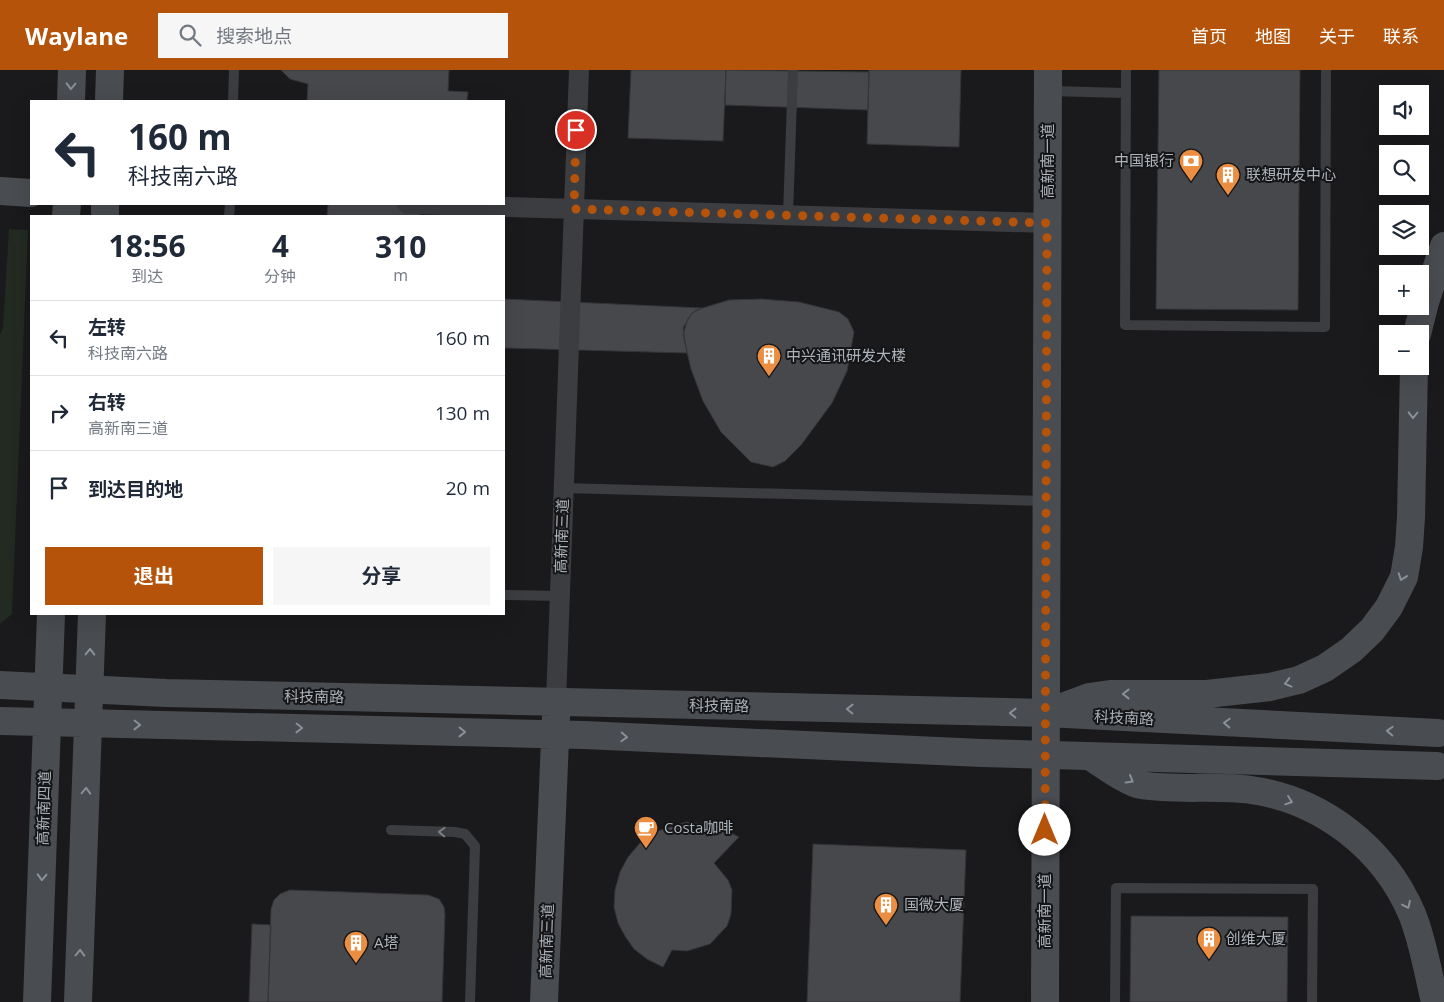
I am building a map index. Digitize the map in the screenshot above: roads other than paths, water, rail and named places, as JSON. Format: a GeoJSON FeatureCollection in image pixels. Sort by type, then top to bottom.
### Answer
{"type":"FeatureCollection","features":[{"type":"Feature","properties":{"kind":"main road"},"geometry":{"type":"LineString","coordinates":[[71,100],[72,70]]}},
{"type":"Feature","properties":{"kind":"main road"},"geometry":{"type":"LineString","coordinates":[[109,100],[110,70]]}},
{"type":"Feature","properties":{"kind":"main road","name":"高新南一道"},"geometry":{"type":"LineString","coordinates":[[1045,1002],[1048,81]]}},
{"type":"Feature","properties":{"kind":"main road"},"geometry":{"type":"LineString","coordinates":[[0,191],[30,192]]}},
{"type":"Feature","properties":{"kind":"main road"},"geometry":{"type":"LineString","coordinates":[[1419,325],[1444,246]]}},
{"type":"Feature","properties":{"kind":"main road"},"geometry":{"type":"LineString","coordinates":[[1046,713],[1089,697],[1110,694],[1207,694],[1270,687],[1308,676],[1325,668],[1351,650],[1372,630],[1389,606],[1404,576],[1409,547],[1411,517],[1414,375]]}},
{"type":"Feature","properties":{"kind":"main road","name":"高新南四道"},"geometry":{"type":"LineString","coordinates":[[38,1002],[52,615]]}},
{"type":"Feature","properties":{"kind":"main road"},"geometry":{"type":"LineString","coordinates":[[78,1002],[92,615]]}},
{"type":"Feature","properties":{"kind":"main road","name":"科技南路"},"geometry":{"type":"LineString","coordinates":[[0,685],[89,690],[1046,713],[1438,733]]}},
{"type":"Feature","properties":{"kind":"main road","name":"高新南三道"},"geometry":{"type":"LineString","coordinates":[[544,1002],[556,702]]}},
{"type":"Feature","properties":{"kind":"main road"},"geometry":{"type":"LineString","coordinates":[[0,721],[555,734],[1088,756],[1438,766]]}},
{"type":"Feature","properties":{"kind":"main road"},"geometry":{"type":"LineString","coordinates":[[1088,756],[1139,785],[1252,790],[1290,801],[1317,812],[1348,830],[1373,852],[1397,884],[1412,916],[1435,1002]]}},
{"type":"Feature","properties":{"kind":"street","name":"高新南三道"},"geometry":{"type":"LineString","coordinates":[[556,702],[578,70]]}},
{"type":"Feature","properties":{"kind":"street"},"geometry":{"type":"LineString","coordinates":[[441,205],[1047,223]]}},
{"type":"Feature","properties":{"kind":"lane"},"geometry":{"type":"LineString","coordinates":[[233,100],[234,70]]}},
{"type":"Feature","properties":{"kind":"lane"},"geometry":{"type":"LineString","coordinates":[[788,216],[793,70]]}},
{"type":"Feature","properties":{"kind":"lane"},"geometry":{"type":"LineString","coordinates":[[1126,70],[1125,325],[1325,327],[1326,70]]}},
{"type":"Feature","properties":{"kind":"lane"},"geometry":{"type":"LineString","coordinates":[[1048,81],[1126,93]]}},
{"type":"Feature","properties":{"kind":"lane"},"geometry":{"type":"LineString","coordinates":[[564,488],[1047,501]]}},
{"type":"Feature","properties":{"kind":"lane"},"geometry":{"type":"LineString","coordinates":[[505,595],[560,596]]}},
{"type":"Feature","properties":{"kind":"lane"},"geometry":{"type":"LineString","coordinates":[[391,830],[465,834],[475,846],[470,1002]]}},
{"type":"Feature","properties":{"kind":"lane"},"geometry":{"type":"LineString","coordinates":[[1115,1002],[1116,888],[1313,889],[1312,1002]]}},
{"type":"Feature","properties":{"kind":"place","name":"中国银行"},"geometry":{"type":"Point","coordinates":[1191,182]}},
{"type":"Feature","properties":{"kind":"place","name":"联想研发中心"},"geometry":{"type":"Point","coordinates":[1228,196]}},
{"type":"Feature","properties":{"kind":"place","name":"中兴通讯研发大楼"},"geometry":{"type":"Point","coordinates":[769,377]}},
{"type":"Feature","properties":{"kind":"place","name":"Costa咖啡"},"geometry":{"type":"Point","coordinates":[646,849]}},
{"type":"Feature","properties":{"kind":"place","name":"国微大厦"},"geometry":{"type":"Point","coordinates":[886,926]}},
{"type":"Feature","properties":{"kind":"place","name":"创维大厦"},"geometry":{"type":"Point","coordinates":[1209,960]}},
{"type":"Feature","properties":{"kind":"place","name":"A塔"},"geometry":{"type":"Point","coordinates":[356,964]}}]}
